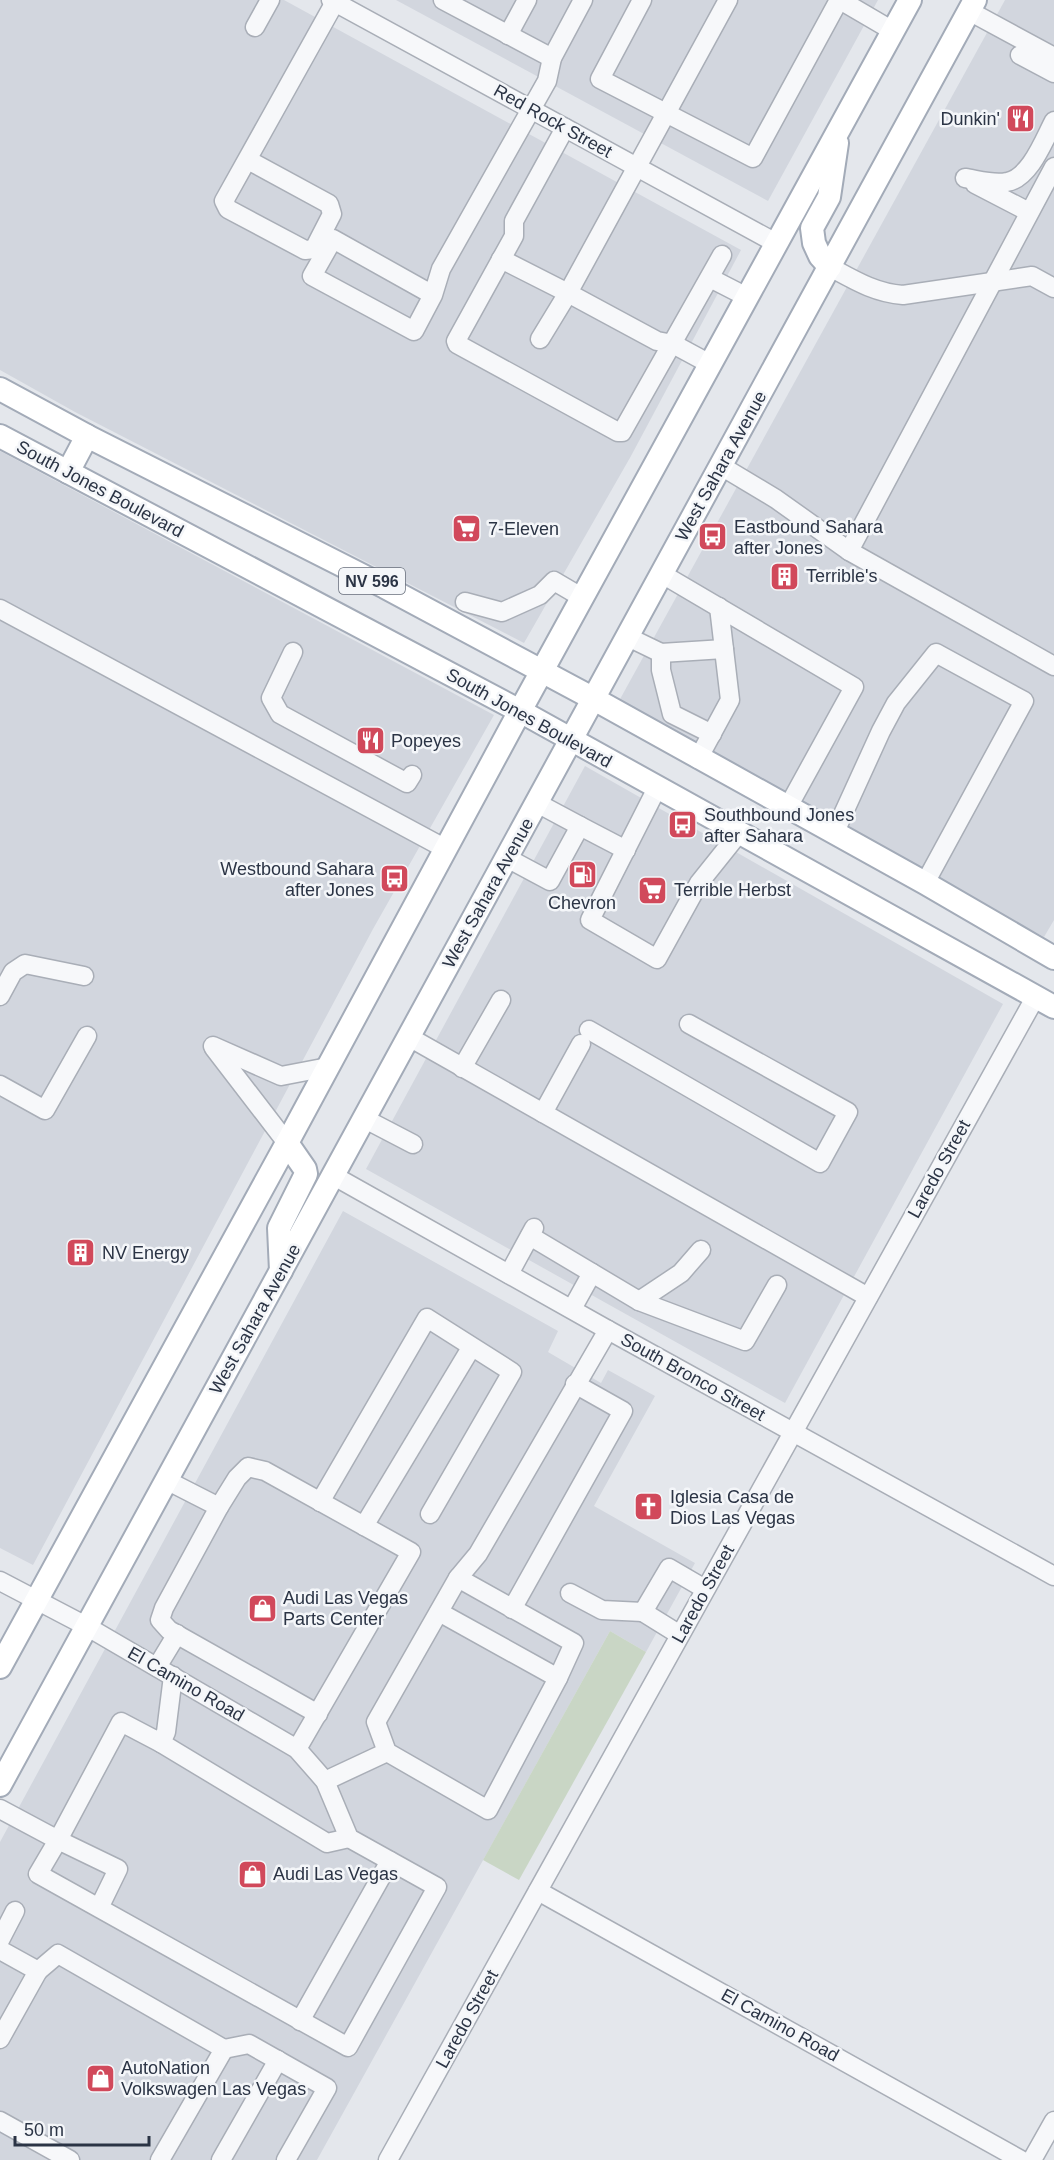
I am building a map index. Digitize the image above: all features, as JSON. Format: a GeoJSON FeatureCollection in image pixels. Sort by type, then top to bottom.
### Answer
{"type":"FeatureCollection","features":[{"type":"Feature","properties":{"kind":"main road"},"geometry":{"type":"LineString","coordinates":[[0,1667],[908,1]]}},
{"type":"Feature","properties":{"kind":"main road","name":"West Sahara Avenue"},"geometry":{"type":"LineString","coordinates":[[0,1785],[972,5]]}},
{"type":"Feature","properties":{"kind":"main road"},"geometry":{"type":"LineString","coordinates":[[830,267],[820,256],[814,243],[812,228],[829,196],[840,127]]}},
{"type":"Feature","properties":{"kind":"main road","name":"NV 596"},"geometry":{"type":"LineString","coordinates":[[0,389],[87,436],[381,585],[594,699]]}},
{"type":"Feature","properties":{"kind":"main road","name":"South Jones Boulevard"},"geometry":{"type":"LineString","coordinates":[[0,436],[520,711],[739,833],[1048,998]]}},
{"type":"Feature","properties":{"kind":"main road"},"geometry":{"type":"LineString","coordinates":[[68,472],[87,436]]}},
{"type":"Feature","properties":{"kind":"main road"},"geometry":{"type":"LineString","coordinates":[[594,699],[1054,957]]}},
{"type":"Feature","properties":{"kind":"main road"},"geometry":{"type":"LineString","coordinates":[[281,1271],[279,1228],[306,1174],[305,1168],[287,1143]]}},
{"type":"Feature","properties":{"kind":"street"},"geometry":{"type":"LineString","coordinates":[[255,27],[270,0]]}},
{"type":"Feature","properties":{"kind":"street"},"geometry":{"type":"LineString","coordinates":[[443,0],[466,5],[508,35],[552,58]]}},
{"type":"Feature","properties":{"kind":"street"},"geometry":{"type":"LineString","coordinates":[[508,35],[527,0]]}},
{"type":"Feature","properties":{"kind":"street"},"geometry":{"type":"LineString","coordinates":[[433,295],[333,238],[312,276],[414,331],[433,295],[441,269],[547,81],[552,58],[583,0]]}},
{"type":"Feature","properties":{"kind":"street"},"geometry":{"type":"LineString","coordinates":[[642,0],[600,79],[753,158],[839,0],[893,31]]}},
{"type":"Feature","properties":{"kind":"street"},"geometry":{"type":"LineString","coordinates":[[540,339],[728,0]]}},
{"type":"Feature","properties":{"kind":"street"},"geometry":{"type":"LineString","coordinates":[[248,160],[329,204],[332,214],[314,249],[305,250],[228,209],[224,201],[333,1]]}},
{"type":"Feature","properties":{"kind":"street","name":"Red Rock Street"},"geometry":{"type":"LineString","coordinates":[[333,1],[776,243]]}},
{"type":"Feature","properties":{"kind":"street"},"geometry":{"type":"LineString","coordinates":[[972,5],[1054,57]]}},
{"type":"Feature","properties":{"kind":"street"},"geometry":{"type":"LineString","coordinates":[[1020,55],[1054,73]]}},
{"type":"Feature","properties":{"kind":"street"},"geometry":{"type":"LineString","coordinates":[[1029,212],[960,176],[1006,183],[1017,179],[1026,172],[1054,121]]}},
{"type":"Feature","properties":{"kind":"street"},"geometry":{"type":"LineString","coordinates":[[565,128],[514,221],[514,236],[456,341],[457,344],[618,432],[624,430],[722,255]]}},
{"type":"Feature","properties":{"kind":"street"},"geometry":{"type":"LineString","coordinates":[[849,551],[1054,167]]}},
{"type":"Feature","properties":{"kind":"street"},"geometry":{"type":"LineString","coordinates":[[501,259],[657,341],[673,344],[710,364]]}},
{"type":"Feature","properties":{"kind":"street"},"geometry":{"type":"LineString","coordinates":[[830,267],[870,289],[888,294],[903,295],[1032,276],[1054,288]]}},
{"type":"Feature","properties":{"kind":"street"},"geometry":{"type":"LineString","coordinates":[[710,278],[747,297]]}},
{"type":"Feature","properties":{"kind":"street"},"geometry":{"type":"LineString","coordinates":[[721,466],[776,500],[849,551],[1054,666]]}},
{"type":"Feature","properties":{"kind":"street"},"geometry":{"type":"LineString","coordinates":[[662,574],[854,687],[788,807]]}},
{"type":"Feature","properties":{"kind":"street"},"geometry":{"type":"LineString","coordinates":[[465,602],[502,612],[540,595],[554,581],[583,598]]}},
{"type":"Feature","properties":{"kind":"street"},"geometry":{"type":"LineString","coordinates":[[698,759],[730,700],[719,607]]}},
{"type":"Feature","properties":{"kind":"street"},"geometry":{"type":"LineString","coordinates":[[0,609],[446,849]]}},
{"type":"Feature","properties":{"kind":"street"},"geometry":{"type":"LineString","coordinates":[[628,637],[661,653],[724,649]]}},
{"type":"Feature","properties":{"kind":"street"},"geometry":{"type":"LineString","coordinates":[[293,652],[271,698],[280,714],[407,783],[412,775]]}},
{"type":"Feature","properties":{"kind":"street"},"geometry":{"type":"LineString","coordinates":[[661,653],[661,670],[672,714],[712,734]]}},
{"type":"Feature","properties":{"kind":"street"},"geometry":{"type":"LineString","coordinates":[[834,834],[881,730],[896,703],[936,653],[1024,701],[925,883]]}},
{"type":"Feature","properties":{"kind":"street"},"geometry":{"type":"LineString","coordinates":[[657,788],[590,920],[657,959],[699,883],[739,833]]}},
{"type":"Feature","properties":{"kind":"street"},"geometry":{"type":"LineString","coordinates":[[537,803],[626,849]]}},
{"type":"Feature","properties":{"kind":"street"},"geometry":{"type":"LineString","coordinates":[[507,858],[550,882],[580,826]]}},
{"type":"Feature","properties":{"kind":"street"},"geometry":{"type":"LineString","coordinates":[[0,996],[13,972],[25,964],[84,976]]}},
{"type":"Feature","properties":{"kind":"street","name":"Laredo Street"},"geometry":{"type":"LineString","coordinates":[[388,2160],[868,1297],[1048,998]]}},
{"type":"Feature","properties":{"kind":"street"},"geometry":{"type":"LineString","coordinates":[[462,1068],[501,1000]]}},
{"type":"Feature","properties":{"kind":"street"},"geometry":{"type":"LineString","coordinates":[[543,1113],[585,1037],[820,1163],[848,1112],[689,1024]]}},
{"type":"Feature","properties":{"kind":"street"},"geometry":{"type":"LineString","coordinates":[[0,1085],[45,1110],[87,1036]]}},
{"type":"Feature","properties":{"kind":"street"},"geometry":{"type":"LineString","coordinates":[[410,1037],[868,1297]]}},
{"type":"Feature","properties":{"kind":"street"},"geometry":{"type":"LineString","coordinates":[[287,1143],[213,1046],[281,1076],[328,1067]]}},
{"type":"Feature","properties":{"kind":"street"},"geometry":{"type":"LineString","coordinates":[[365,1119],[413,1144]]}},
{"type":"Feature","properties":{"kind":"street","name":"South Bronco Street"},"geometry":{"type":"LineString","coordinates":[[334,1176],[1054,1576]]}},
{"type":"Feature","properties":{"kind":"street"},"geometry":{"type":"LineString","coordinates":[[509,1274],[532,1232],[592,1273],[639,1301],[745,1341],[777,1285]]}},
{"type":"Feature","properties":{"kind":"street"},"geometry":{"type":"LineString","coordinates":[[639,1301],[681,1273],[701,1250]]}},
{"type":"Feature","properties":{"kind":"street"},"geometry":{"type":"LineString","coordinates":[[572,1309],[592,1273]]}},
{"type":"Feature","properties":{"kind":"street"},"geometry":{"type":"LineString","coordinates":[[320,1502],[427,1318],[512,1372],[430,1514]]}},
{"type":"Feature","properties":{"kind":"street"},"geometry":{"type":"LineString","coordinates":[[458,1578],[574,1643],[488,1810],[387,1752],[376,1722],[458,1578],[478,1554],[608,1330]]}},
{"type":"Feature","properties":{"kind":"street"},"geometry":{"type":"LineString","coordinates":[[364,1526],[471,1348]]}},
{"type":"Feature","properties":{"kind":"street"},"geometry":{"type":"LineString","coordinates":[[512,1609],[623,1411],[575,1384]]}},
{"type":"Feature","properties":{"kind":"street"},"geometry":{"type":"LineString","coordinates":[[297,1749],[318,1714],[411,1552],[265,1472],[248,1467],[237,1478],[219,1507],[164,1608],[160,1620],[169,1630],[318,1714]]}},
{"type":"Feature","properties":{"kind":"street"},"geometry":{"type":"LineString","coordinates":[[166,1480],[219,1507]]}},
{"type":"Feature","properties":{"kind":"street"},"geometry":{"type":"LineString","coordinates":[[643,1612],[669,1568],[705,1589]]}},
{"type":"Feature","properties":{"kind":"street","name":"El Camino Road"},"geometry":{"type":"LineString","coordinates":[[0,1581],[86,1626],[297,1749],[325,1781],[349,1838]]}},
{"type":"Feature","properties":{"kind":"street"},"geometry":{"type":"LineString","coordinates":[[570,1593],[602,1611],[643,1612],[680,1635]]}},
{"type":"Feature","properties":{"kind":"street"},"geometry":{"type":"LineString","coordinates":[[439,1612],[558,1678]]}},
{"type":"Feature","properties":{"kind":"street"},"geometry":{"type":"LineString","coordinates":[[157,1667],[177,1634]]}},
{"type":"Feature","properties":{"kind":"street"},"geometry":{"type":"LineString","coordinates":[[161,1743],[166,1732],[173,1677]]}},
{"type":"Feature","properties":{"kind":"street"},"geometry":{"type":"LineString","coordinates":[[121,1722],[161,1743],[327,1843],[349,1838],[437,1887],[348,2047],[38,1874],[121,1722]]}},
{"type":"Feature","properties":{"kind":"street"},"geometry":{"type":"LineString","coordinates":[[325,1781],[387,1752]]}},
{"type":"Feature","properties":{"kind":"street"},"geometry":{"type":"LineString","coordinates":[[0,1809],[118,1869],[99,1908]]}},
{"type":"Feature","properties":{"kind":"street"},"geometry":{"type":"LineString","coordinates":[[300,2021],[390,1861]]}},
{"type":"Feature","properties":{"kind":"street","name":"El Camino Road"},"geometry":{"type":"LineString","coordinates":[[538,1891],[1021,2160]]}},
{"type":"Feature","properties":{"kind":"street"},"geometry":{"type":"LineString","coordinates":[[0,1940],[15,1911]]}},
{"type":"Feature","properties":{"kind":"street"},"geometry":{"type":"LineString","coordinates":[[0,1950],[38,1971]]}},
{"type":"Feature","properties":{"kind":"street"},"geometry":{"type":"LineString","coordinates":[[0,2039],[38,1971],[58,1954],[224,2049],[249,2044],[327,2088],[286,2160]]}},
{"type":"Feature","properties":{"kind":"street"},"geometry":{"type":"LineString","coordinates":[[160,2160],[224,2049]]}},
{"type":"Feature","properties":{"kind":"street"},"geometry":{"type":"LineString","coordinates":[[221,2160],[278,2060]]}},
{"type":"Feature","properties":{"kind":"street"},"geometry":{"type":"LineString","coordinates":[[0,2121],[70,2160]]}},
{"type":"Feature","properties":{"kind":"street"},"geometry":{"type":"LineString","coordinates":[[1032,2160],[1054,2121]]}},
{"type":"Feature","properties":{"kind":"shaded area"},"geometry":{"type":"Polygon","coordinates":[[[0,0],[284,0],[741,250],[631,456],[524,643],[75,412],[0,370],[0,0]]]}},
{"type":"Feature","properties":{"kind":"shaded area"},"geometry":{"type":"Polygon","coordinates":[[[396,0],[878,0],[768,201],[396,0]]]}},
{"type":"Feature","properties":{"kind":"shaded area"},"geometry":{"type":"Polygon","coordinates":[[[1005,0],[1054,0],[1054,920],[1044,937],[619,701],[1005,0]]]}},
{"type":"Feature","properties":{"kind":"shaded area"},"geometry":{"type":"Polygon","coordinates":[[[0,451],[494,715],[373,929],[33,1565],[0,1548],[0,451]]]}},
{"type":"Feature","properties":{"kind":"shaded area"},"geometry":{"type":"Polygon","coordinates":[[[585,766],[1003,1004],[785,1403],[366,1169],[585,766]]]}},
{"type":"Feature","properties":{"kind":"shaded area"},"geometry":{"type":"Polygon","coordinates":[[[343,1211],[558,1331],[548,1352],[601,1383],[608,1370],[655,1396],[594,1506],[695,1563],[646,1652],[610,1631],[317,2160],[0,2160],[0,1842],[343,1211]]]}},
{"type":"Feature","properties":{"kind":"green space"},"geometry":{"type":"Polygon","coordinates":[[[610,1631],[646,1652],[519,1880],[483,1860],[610,1631]]]}},
{"type":"Feature","properties":{"kind":"place","name":"Dunkin'"},"geometry":{"type":"Point","coordinates":[1021,119]}},
{"type":"Feature","properties":{"kind":"place","name":"7-Eleven"},"geometry":{"type":"Point","coordinates":[467,529]}},
{"type":"Feature","properties":{"kind":"place","name":"Eastbound Sahara after Jones"},"geometry":{"type":"Point","coordinates":[713,537]}},
{"type":"Feature","properties":{"kind":"place","name":"Terrible's"},"geometry":{"type":"Point","coordinates":[785,576]}},
{"type":"Feature","properties":{"kind":"place","name":"Popeyes"},"geometry":{"type":"Point","coordinates":[370,741]}},
{"type":"Feature","properties":{"kind":"place","name":"Southbound Jones after Sahara"},"geometry":{"type":"Point","coordinates":[683,825]}},
{"type":"Feature","properties":{"kind":"place","name":"Chevron"},"geometry":{"type":"Point","coordinates":[582,874]}},
{"type":"Feature","properties":{"kind":"place","name":"Westbound Sahara after Jones"},"geometry":{"type":"Point","coordinates":[395,879]}},
{"type":"Feature","properties":{"kind":"place","name":"Terrible Herbst"},"geometry":{"type":"Point","coordinates":[653,890]}},
{"type":"Feature","properties":{"kind":"place","name":"NV Energy"},"geometry":{"type":"Point","coordinates":[81,1253]}},
{"type":"Feature","properties":{"kind":"place","name":"Iglesia Casa de Dios Las Vegas"},"geometry":{"type":"Point","coordinates":[649,1507]}},
{"type":"Feature","properties":{"kind":"place","name":"Audi Las Vegas Parts Center"},"geometry":{"type":"Point","coordinates":[262,1608]}},
{"type":"Feature","properties":{"kind":"place","name":"Audi Las Vegas"},"geometry":{"type":"Point","coordinates":[252,1874]}},
{"type":"Feature","properties":{"kind":"place","name":"AutoNation Volkswagen Las Vegas"},"geometry":{"type":"Point","coordinates":[100,2078]}}]}
